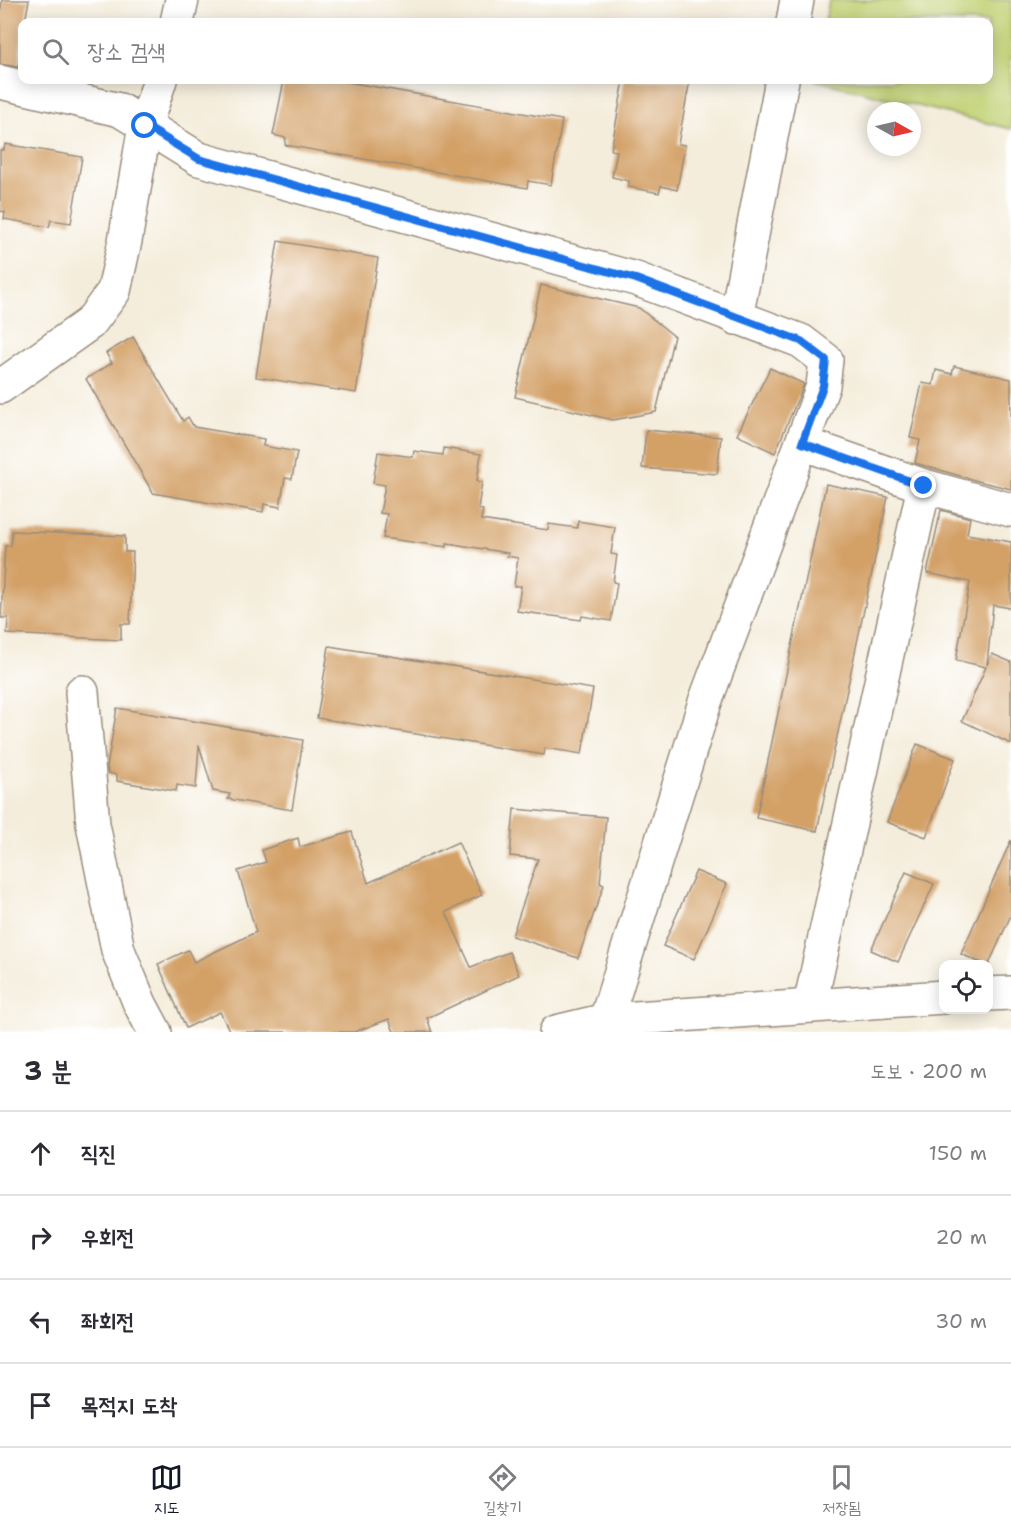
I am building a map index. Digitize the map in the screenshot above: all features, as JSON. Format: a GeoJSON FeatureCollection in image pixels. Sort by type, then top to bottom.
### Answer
{"type":"FeatureCollection","features":[{"type":"Feature","properties":{"kind":"street"},"geometry":{"type":"LineString","coordinates":[[178,18],[182,0]]}},
{"type":"Feature","properties":{"kind":"street"},"geometry":{"type":"LineString","coordinates":[[794,18],[797,0]]}},
{"type":"Feature","properties":{"kind":"street"},"geometry":{"type":"LineString","coordinates":[[0,82],[120,110],[199,159],[636,279],[801,341],[826,360],[823,386],[705,702],[608,1026]]}},
{"type":"Feature","properties":{"kind":"street"},"geometry":{"type":"LineString","coordinates":[[0,387],[90,323],[114,291],[145,126],[159,84]]}},
{"type":"Feature","properties":{"kind":"street"},"geometry":{"type":"LineString","coordinates":[[736,318],[781,84]]}},
{"type":"Feature","properties":{"kind":"street"},"geometry":{"type":"LineString","coordinates":[[802,443],[924,486],[1011,510]]}},
{"type":"Feature","properties":{"kind":"street"},"geometry":{"type":"LineString","coordinates":[[810,1005],[924,486]]}},
{"type":"Feature","properties":{"kind":"street"},"geometry":{"type":"LineString","coordinates":[[81,692],[93,824],[118,950],[140,1004],[155,1032]]}},
{"type":"Feature","properties":{"kind":"street"},"geometry":{"type":"LineString","coordinates":[[993,994],[1011,993]]}},
{"type":"Feature","properties":{"kind":"street"},"geometry":{"type":"LineString","coordinates":[[556,1032],[810,1005],[939,997]]}},
{"type":"Feature","properties":{"kind":"green space"},"geometry":{"type":"Polygon","coordinates":[[[829,0],[1011,0],[1011,129],[921,107],[921,102],[902,102],[830,84],[993,84],[993,18],[826,18],[829,0]]]}},
{"type":"Feature","properties":{"kind":"building"},"geometry":{"type":"Polygon","coordinates":[[[2,0],[29,0],[26,18],[18,18],[18,67],[0,64],[2,0]]]}},
{"type":"Feature","properties":{"kind":"building"},"geometry":{"type":"Polygon","coordinates":[[[283,84],[360,84],[562,120],[551,185],[528,181],[527,188],[285,145],[286,138],[273,135],[283,84]]]}},
{"type":"Feature","properties":{"kind":"building"},"geometry":{"type":"Polygon","coordinates":[[[623,84],[689,84],[678,144],[685,145],[677,190],[661,186],[659,193],[628,187],[629,181],[612,177],[617,151],[611,150],[623,84]]]}},
{"type":"Feature","properties":{"kind":"building"},"geometry":{"type":"Polygon","coordinates":[[[5,144],[82,157],[71,223],[51,220],[49,227],[4,219],[5,212],[0,211],[0,150],[4,150],[5,144]]]}},
{"type":"Feature","properties":{"kind":"building"},"geometry":{"type":"Polygon","coordinates":[[[278,241],[378,258],[356,393],[256,377],[278,241]]]}},
{"type":"Feature","properties":{"kind":"building"},"geometry":{"type":"Polygon","coordinates":[[[541,285],[639,308],[674,336],[656,412],[613,420],[515,397],[541,285]]]}},
{"type":"Feature","properties":{"kind":"building"},"geometry":{"type":"Polygon","coordinates":[[[133,337],[183,421],[188,417],[194,427],[264,439],[263,446],[297,452],[292,479],[285,478],[280,507],[264,504],[263,512],[153,493],[86,379],[112,363],[106,353],[133,337]]]}},
{"type":"Feature","properties":{"kind":"building"},"geometry":{"type":"Polygon","coordinates":[[[954,366],[1011,379],[1011,489],[915,463],[920,440],[910,438],[922,383],[933,385],[936,370],[952,374],[954,366]]]}},
{"type":"Feature","properties":{"kind":"building"},"geometry":{"type":"Polygon","coordinates":[[[770,368],[804,384],[775,453],[737,435],[770,368]]]}},
{"type":"Feature","properties":{"kind":"building"},"geometry":{"type":"Polygon","coordinates":[[[646,430],[721,437],[717,474],[642,468],[646,430]]]}},
{"type":"Feature","properties":{"kind":"building"},"geometry":{"type":"Polygon","coordinates":[[[444,448],[481,454],[477,481],[482,482],[478,509],[483,510],[481,520],[548,530],[549,524],[577,528],[578,521],[615,527],[611,554],[617,555],[613,582],[617,583],[611,621],[582,616],[581,620],[517,611],[521,586],[514,586],[518,558],[507,556],[508,553],[447,543],[447,547],[383,538],[387,514],[380,513],[385,485],[373,483],[378,452],[413,457],[414,451],[443,455],[444,448]]]}},
{"type":"Feature","properties":{"kind":"building"},"geometry":{"type":"Polygon","coordinates":[[[826,484],[888,497],[817,831],[756,818],[826,484]]]}},
{"type":"Feature","properties":{"kind":"building"},"geometry":{"type":"Polygon","coordinates":[[[941,510],[970,518],[967,534],[1011,542],[1011,608],[993,605],[987,665],[992,654],[1011,662],[1011,744],[962,721],[986,667],[956,660],[970,582],[927,573],[941,510]]]}},
{"type":"Feature","properties":{"kind":"building"},"geometry":{"type":"Polygon","coordinates":[[[12,531],[125,536],[125,552],[133,552],[130,624],[121,624],[121,640],[7,634],[8,618],[1,618],[5,546],[11,546],[12,531]]]}},
{"type":"Feature","properties":{"kind":"building"},"geometry":{"type":"Polygon","coordinates":[[[329,646],[593,689],[582,754],[545,748],[544,755],[317,718],[329,646]]]}},
{"type":"Feature","properties":{"kind":"building"},"geometry":{"type":"Polygon","coordinates":[[[117,708],[303,740],[292,810],[228,799],[230,794],[213,791],[199,745],[196,788],[177,785],[176,791],[117,781],[117,775],[108,773],[107,766],[117,708]]]}},
{"type":"Feature","properties":{"kind":"building"},"geometry":{"type":"Polygon","coordinates":[[[917,744],[955,759],[926,837],[887,822],[917,744]]]}},
{"type":"Feature","properties":{"kind":"building"},"geometry":{"type":"Polygon","coordinates":[[[514,809],[606,817],[600,883],[604,885],[578,958],[512,936],[538,859],[510,856],[514,809]]]}},
{"type":"Feature","properties":{"kind":"building"},"geometry":{"type":"Polygon","coordinates":[[[352,832],[368,883],[458,842],[482,895],[446,912],[471,967],[509,952],[519,975],[427,1018],[432,1032],[394,1032],[389,1019],[354,1032],[230,1032],[220,1012],[186,1028],[158,964],[188,950],[194,962],[256,932],[238,871],[266,862],[262,850],[298,838],[300,847],[352,832]]]}},
{"type":"Feature","properties":{"kind":"building"},"geometry":{"type":"Polygon","coordinates":[[[1011,840],[1011,915],[991,960],[974,960],[961,954],[1011,840]]]}},
{"type":"Feature","properties":{"kind":"building"},"geometry":{"type":"Polygon","coordinates":[[[696,871],[727,884],[694,959],[663,946],[696,871]]]}},
{"type":"Feature","properties":{"kind":"building"},"geometry":{"type":"Polygon","coordinates":[[[906,872],[934,884],[898,962],[871,950],[906,872]]]}},
{"type":"Feature","properties":{"kind":"route"},"geometry":{"type":"LineString","coordinates":[[145,126],[199,159],[636,279],[801,341],[826,360],[823,386],[802,443],[924,486]]}}]}
